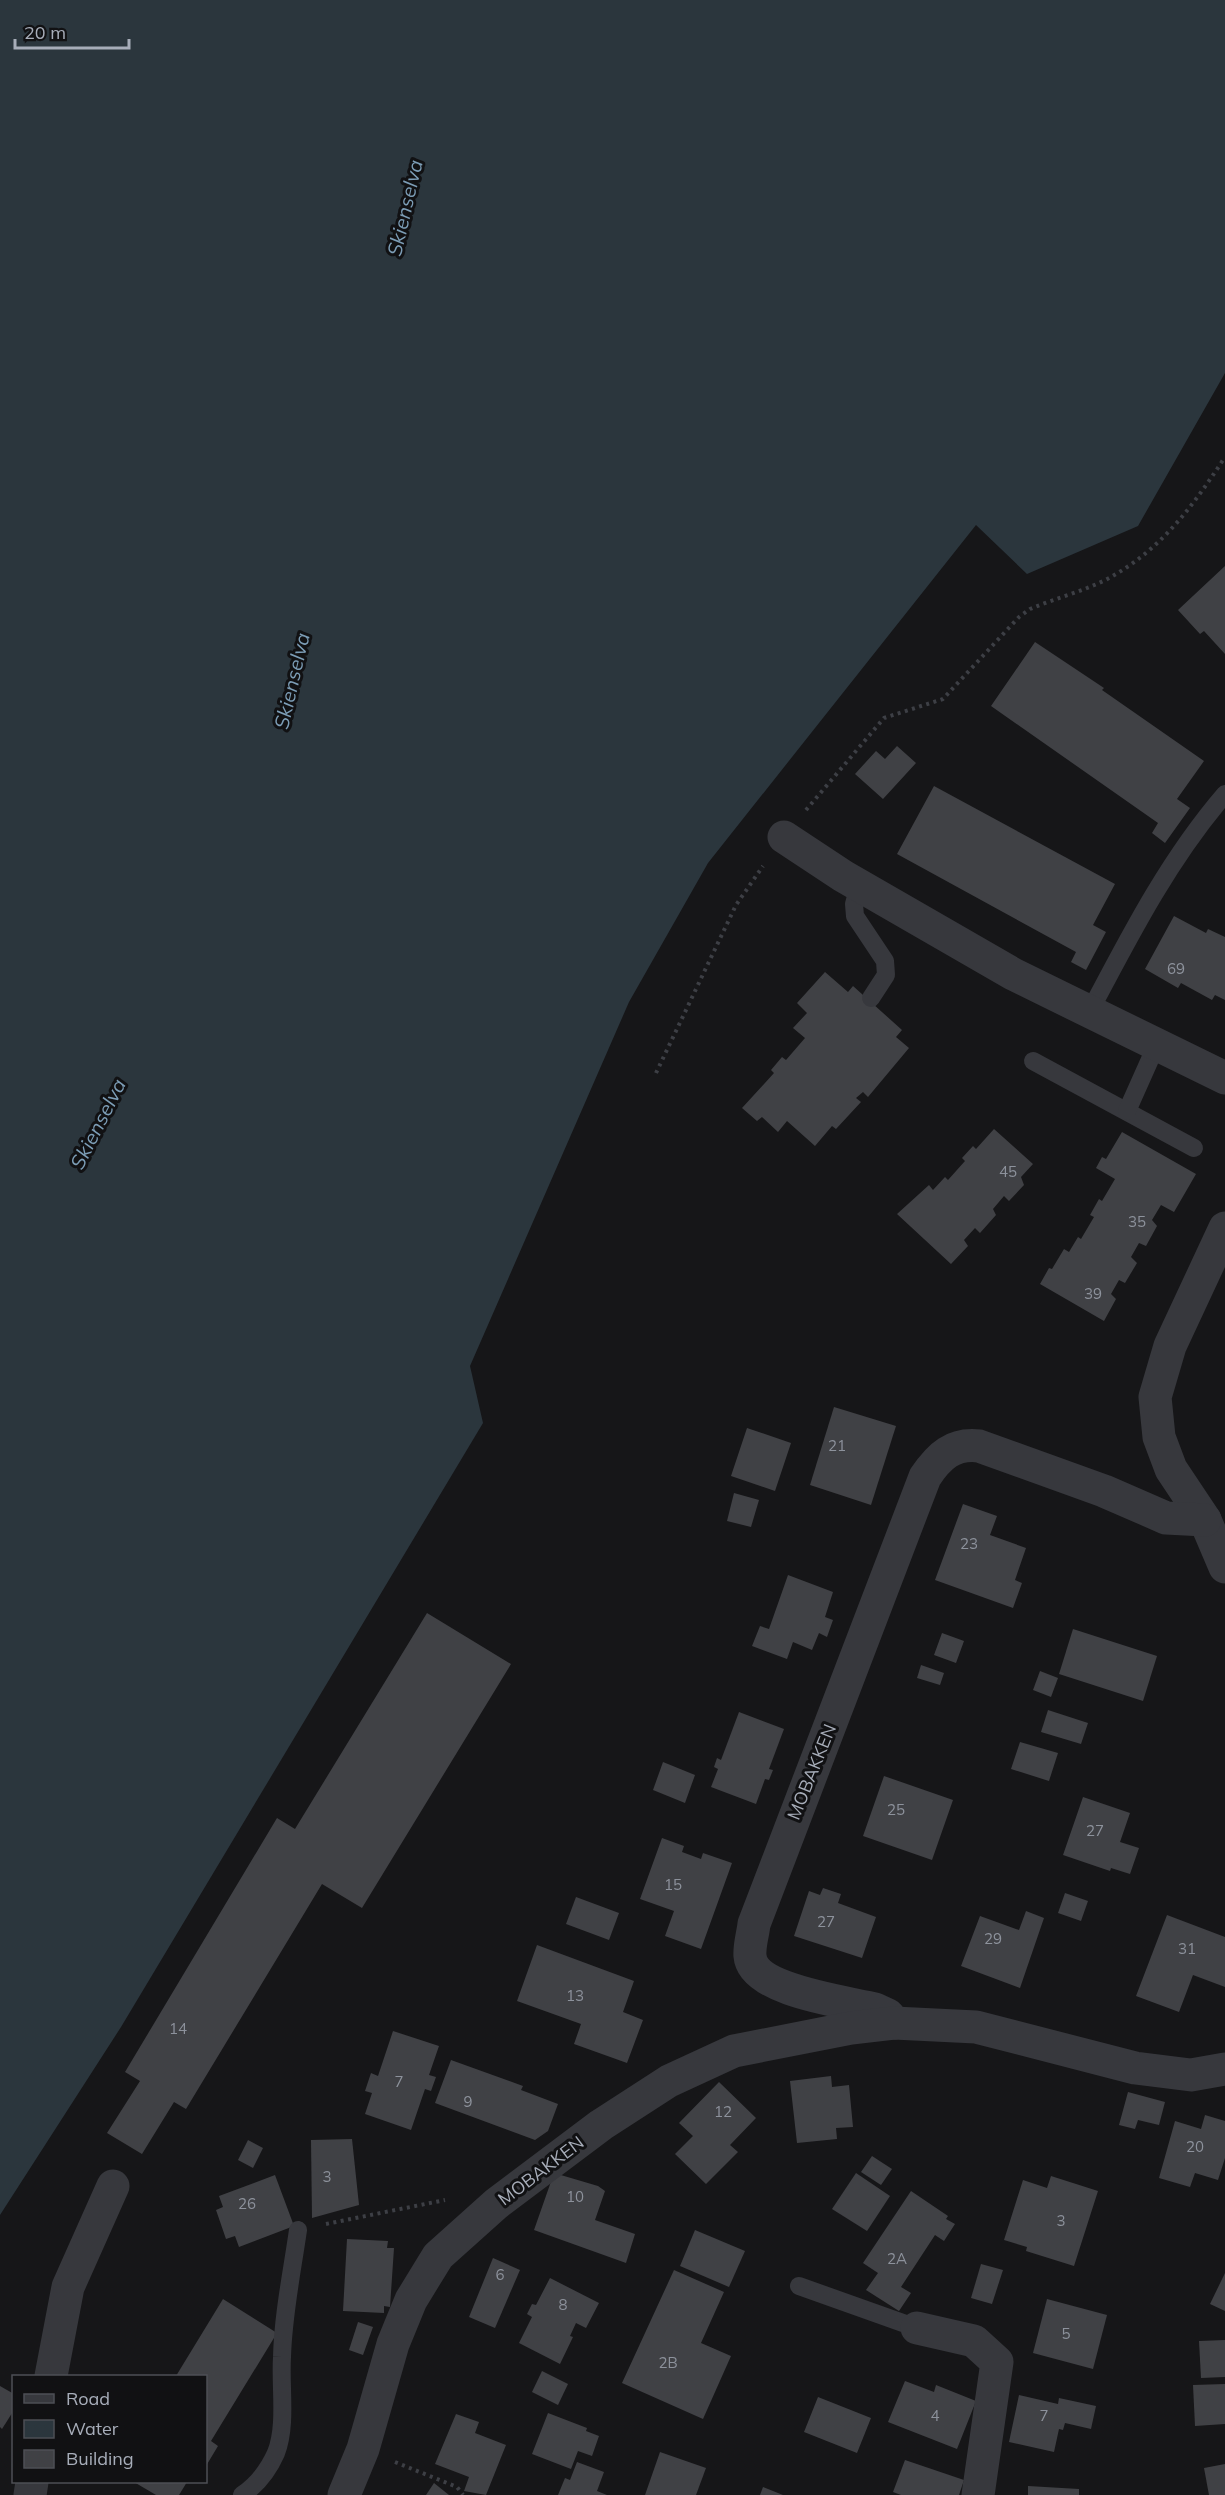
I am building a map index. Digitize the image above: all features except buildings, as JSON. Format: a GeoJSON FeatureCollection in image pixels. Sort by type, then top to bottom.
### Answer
{"type":"FeatureCollection","features":[{"type":"Feature","properties":{"kind":"street"},"geometry":{"type":"LineString","coordinates":[[784,837],[859,885],[1013,974],[1225,1078]]}},
{"type":"Feature","properties":{"kind":"street"},"geometry":{"type":"LineString","coordinates":[[1225,1228],[1170,1346],[1155,1397],[1159,1437],[1171,1469],[1205,1520],[1225,1567]]}},
{"type":"Feature","properties":{"kind":"street","name":"MOBAKKEN"},"geometry":{"type":"LineString","coordinates":[[894,2023],[888,2015],[875,2009],[781,1987],[757,1972],[750,1958],[754,1924],[919,1491],[935,1462],[952,1449],[966,1445],[1000,1452],[1166,1518],[1205,1520]]}},
{"type":"Feature","properties":{"kind":"street","name":"MOBAKKEN"},"geometry":{"type":"LineString","coordinates":[[344,2495],[363,2449],[393,2344],[411,2300],[438,2256],[496,2204],[602,2125],[669,2081],[734,2051],[851,2028],[894,2023],[976,2027],[1135,2068],[1191,2075],[1225,2069]]}},
{"type":"Feature","properties":{"kind":"street"},"geometry":{"type":"LineString","coordinates":[[51,2375],[68,2287],[113,2186]]}},
{"type":"Feature","properties":{"kind":"street"},"geometry":{"type":"LineString","coordinates":[[917,2328],[974,2341],[997,2362],[997,2378],[978,2495]]}},
{"type":"Feature","properties":{"kind":"lane"},"geometry":{"type":"LineString","coordinates":[[1090,1011],[1164,876],[1196,828],[1225,794]]}},
{"type":"Feature","properties":{"kind":"lane"},"geometry":{"type":"LineString","coordinates":[[859,885],[854,904],[855,916],[885,962],[886,975],[871,998]]}},
{"type":"Feature","properties":{"kind":"lane"},"geometry":{"type":"LineString","coordinates":[[1127,1111],[1156,1046]]}},
{"type":"Feature","properties":{"kind":"lane"},"geometry":{"type":"LineString","coordinates":[[1033,1061],[1194,1148]]}},
{"type":"Feature","properties":{"kind":"lane"},"geometry":{"type":"LineString","coordinates":[[242,2495],[253,2487],[265,2473],[276,2451],[281,2422],[282,2355],[297,2230]]}},
{"type":"Feature","properties":{"kind":"lane"},"geometry":{"type":"LineString","coordinates":[[799,2286],[917,2328]]}},
{"type":"Feature","properties":{"kind":"path"},"geometry":{"type":"LineString","coordinates":[[656,1073],[736,905],[784,837],[884,718],[943,699],[1019,617],[1030,609],[1115,575],[1142,556],[1181,520],[1225,457]]}},
{"type":"Feature","properties":{"kind":"path"},"geometry":{"type":"LineString","coordinates":[[297,2230],[440,2200],[496,2204]]}},
{"type":"Feature","properties":{"kind":"path"},"geometry":{"type":"LineString","coordinates":[[363,2449],[457,2487],[463,2495]]}},
{"type":"Feature","properties":{"kind":"water","name":"Skienselva"},"geometry":{"type":"Polygon","coordinates":[[[0,0],[1225,0],[1225,373],[1138,526],[1027,574],[976,525],[708,863],[629,1002],[470,1366],[483,1423],[121,2027],[0,2215],[0,0]]]}}]}
